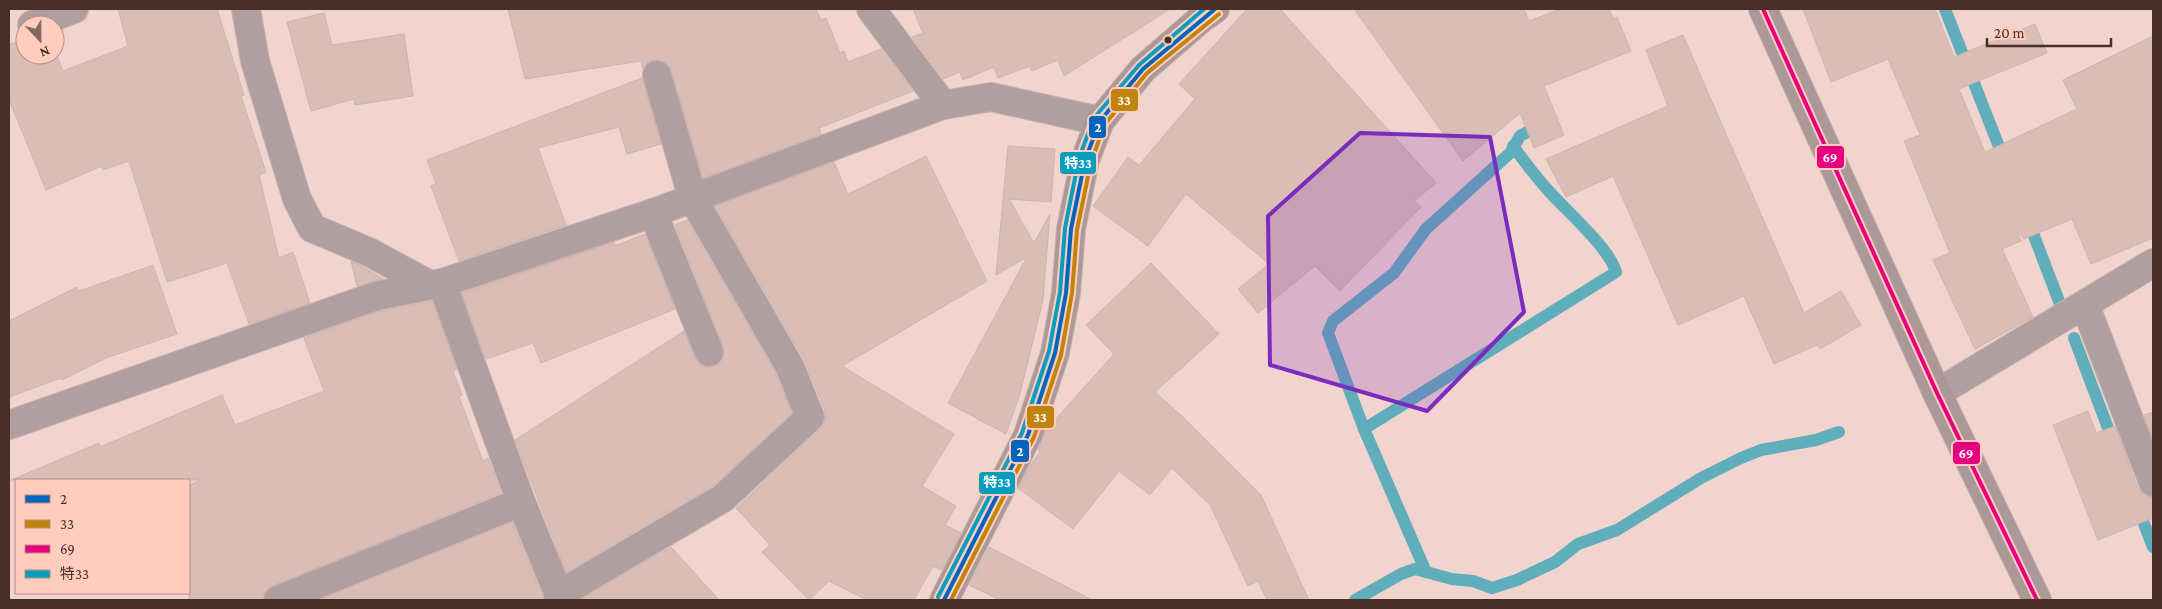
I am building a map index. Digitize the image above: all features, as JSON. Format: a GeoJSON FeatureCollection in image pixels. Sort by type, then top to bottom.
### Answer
{"type":"FeatureCollection","features":[{"type":"Feature","properties":{"kind":"main road"},"geometry":{"type":"LineString","coordinates":[[944,600],[1028,435],[1055,353],[1066,293],[1071,229],[1085,160],[1100,121],[1143,69],[1215,9]]}},
{"type":"Feature","properties":{"kind":"main road"},"geometry":{"type":"LineString","coordinates":[[1763,9],[1936,394],[2037,600]]}},
{"type":"Feature","properties":{"kind":"street"},"geometry":{"type":"LineString","coordinates":[[58,15],[74,9]]}},
{"type":"Feature","properties":{"kind":"street"},"geometry":{"type":"LineString","coordinates":[[246,9],[255,61],[297,200],[312,228],[369,252],[436,284],[560,598],[723,498],[810,417],[790,367],[694,199],[657,75]]}},
{"type":"Feature","properties":{"kind":"street"},"geometry":{"type":"LineString","coordinates":[[871,9],[943,105]]}},
{"type":"Feature","properties":{"kind":"street"},"geometry":{"type":"LineString","coordinates":[[9,425],[376,296],[436,284],[653,214],[943,105],[991,97],[1100,121]]}},
{"type":"Feature","properties":{"kind":"street"},"geometry":{"type":"LineString","coordinates":[[653,214],[709,352]]}},
{"type":"Feature","properties":{"kind":"street"},"geometry":{"type":"LineString","coordinates":[[1936,394],[2153,263]]}},
{"type":"Feature","properties":{"kind":"street"},"geometry":{"type":"LineString","coordinates":[[2085,305],[2153,482]]}},
{"type":"Feature","properties":{"kind":"street"},"geometry":{"type":"LineString","coordinates":[[278,600],[521,502]]}},
{"type":"Feature","properties":{"kind":"highlighted area"},"geometry":{"type":"Polygon","coordinates":[[[1360,133],[1490,137],[1524,312],[1427,411],[1270,365],[1268,216],[1360,133]]]}},
{"type":"Feature","properties":{"kind":"building"},"geometry":{"type":"Polygon","coordinates":[[[118,9],[217,9],[244,95],[241,96],[266,172],[259,175],[279,258],[293,252],[310,303],[249,324],[227,263],[167,282],[129,161],[103,170],[102,166],[46,190],[9,100],[9,45],[15,42],[15,65],[61,65],[63,71],[128,46],[118,9]]]}},
{"type":"Feature","properties":{"kind":"building"},"geometry":{"type":"Polygon","coordinates":[[[508,9],[816,9],[821,20],[826,18],[840,53],[844,51],[848,62],[881,49],[913,91],[819,128],[821,134],[703,178],[672,71],[667,63],[661,60],[653,60],[646,64],[643,69],[641,61],[525,79],[508,9]]]}},
{"type":"Feature","properties":{"kind":"building"},"geometry":{"type":"Polygon","coordinates":[[[913,9],[1170,9],[1064,76],[1058,60],[1032,71],[1030,66],[998,78],[994,67],[963,80],[960,72],[943,79],[912,37],[923,33],[913,9]]]}},
{"type":"Feature","properties":{"kind":"building"},"geometry":{"type":"Polygon","coordinates":[[[1247,9],[1280,9],[1436,183],[1414,201],[1421,207],[1340,291],[1315,266],[1258,313],[1238,289],[1269,264],[1186,194],[1148,246],[1093,206],[1128,157],[1139,165],[1195,99],[1179,84],[1247,9]]]}},
{"type":"Feature","properties":{"kind":"building"},"geometry":{"type":"Polygon","coordinates":[[[1354,9],[1524,9],[1529,21],[1560,9],[1609,9],[1613,19],[1617,17],[1631,51],[1544,86],[1564,135],[1534,148],[1520,113],[1463,161],[1354,9]]]}},
{"type":"Feature","properties":{"kind":"building"},"geometry":{"type":"Polygon","coordinates":[[[1803,9],[1935,9],[1954,57],[2035,24],[2047,53],[1959,89],[1985,152],[2077,109],[2063,80],[2153,36],[2153,238],[2091,264],[2072,219],[2024,239],[2017,232],[2021,241],[2002,249],[2033,317],[1975,349],[1933,260],[1950,253],[1904,141],[1920,135],[1888,59],[1831,82],[1803,9]]]}},
{"type":"Feature","properties":{"kind":"building"},"geometry":{"type":"Polygon","coordinates":[[[324,13],[332,45],[404,34],[413,96],[355,105],[354,99],[311,111],[287,22],[324,13]]]}},
{"type":"Feature","properties":{"kind":"building"},"geometry":{"type":"Polygon","coordinates":[[[1683,35],[1804,313],[1841,291],[1861,325],[1820,349],[1817,345],[1774,364],[1744,296],[1678,325],[1613,176],[1566,197],[1546,159],[1668,106],[1646,50],[1683,35]]]}},
{"type":"Feature","properties":{"kind":"building"},"geometry":{"type":"Polygon","coordinates":[[[642,78],[661,144],[627,154],[619,127],[538,148],[566,225],[459,261],[431,186],[436,184],[427,160],[642,78]]]}},
{"type":"Feature","properties":{"kind":"building"},"geometry":{"type":"Polygon","coordinates":[[[1008,146],[1055,149],[1051,202],[1009,199],[1034,243],[1050,214],[1043,300],[1020,394],[1006,434],[948,403],[1027,257],[996,275],[1008,146]]]}},
{"type":"Feature","properties":{"kind":"building"},"geometry":{"type":"Polygon","coordinates":[[[926,156],[987,281],[842,366],[954,434],[922,486],[956,506],[945,525],[961,533],[942,570],[933,566],[914,600],[867,600],[829,581],[809,600],[762,552],[770,545],[736,508],[821,428],[825,421],[825,411],[804,359],[715,206],[834,162],[848,194],[926,156]]]}},
{"type":"Feature","properties":{"kind":"building"},"geometry":{"type":"Polygon","coordinates":[[[687,220],[776,374],[792,413],[714,485],[566,572],[515,440],[684,331],[699,364],[707,367],[715,366],[722,361],[724,354],[723,346],[675,225],[687,220]]]}},
{"type":"Feature","properties":{"kind":"building"},"geometry":{"type":"Polygon","coordinates":[[[645,234],[675,309],[541,363],[533,343],[486,359],[462,293],[614,242],[615,246],[645,234]]]}},
{"type":"Feature","properties":{"kind":"building"},"geometry":{"type":"Polygon","coordinates":[[[351,261],[362,266],[383,279],[357,286],[351,261]]]}},
{"type":"Feature","properties":{"kind":"building"},"geometry":{"type":"Polygon","coordinates":[[[1151,263],[1219,334],[1155,392],[1184,418],[1261,495],[1309,600],[1267,600],[1258,581],[1248,586],[1210,505],[1172,468],[1150,495],[1119,471],[1073,529],[1018,488],[1040,452],[1038,450],[1046,430],[1114,354],[1086,325],[1151,263]]]}},
{"type":"Feature","properties":{"kind":"building"},"geometry":{"type":"Polygon","coordinates":[[[153,265],[177,334],[106,358],[62,380],[61,378],[9,397],[9,321],[77,287],[79,291],[153,265]]]}},
{"type":"Feature","properties":{"kind":"building"},"geometry":{"type":"Polygon","coordinates":[[[432,301],[457,369],[453,371],[462,395],[459,397],[483,461],[488,458],[501,493],[272,586],[265,591],[263,600],[189,600],[190,485],[201,480],[11,480],[99,443],[100,447],[222,395],[235,425],[324,391],[304,338],[380,311],[432,301]]]}},
{"type":"Feature","properties":{"kind":"building"},"geometry":{"type":"Polygon","coordinates":[[[2088,411],[2096,433],[2115,426],[2138,488],[2144,494],[2153,497],[2153,518],[2098,540],[2053,425],[2088,411]]]}},
{"type":"Feature","properties":{"kind":"building"},"geometry":{"type":"Polygon","coordinates":[[[2153,412],[2153,439],[2144,415],[2153,412]]]}},
{"type":"Feature","properties":{"kind":"building"},"geometry":{"type":"Polygon","coordinates":[[[512,522],[544,600],[319,600],[512,522]]]}},
{"type":"Feature","properties":{"kind":"building"},"geometry":{"type":"Polygon","coordinates":[[[671,547],[719,600],[580,600],[671,547]]]}},
{"type":"Feature","properties":{"kind":"building"},"geometry":{"type":"Polygon","coordinates":[[[989,547],[1092,600],[1000,600],[969,585],[989,547]]]}},
{"type":"Feature","properties":{"kind":"waterway"},"geometry":{"type":"LineString","coordinates":[[1945,9],[2005,162]]}},
{"type":"Feature","properties":{"kind":"waterway"},"geometry":{"type":"LineString","coordinates":[[1426,572],[1364,429],[1328,333],[1333,321],[1394,273],[1426,229],[1510,153],[1520,136],[1529,131],[1535,124],[1533,118]]}},
{"type":"Feature","properties":{"kind":"waterway"},"geometry":{"type":"LineString","coordinates":[[1364,429],[1616,272],[1605,251],[1555,198],[1513,146]]}},
{"type":"Feature","properties":{"kind":"waterway"},"geometry":{"type":"LineString","coordinates":[[2028,220],[2060,304]]}},
{"type":"Feature","properties":{"kind":"waterway"},"geometry":{"type":"LineString","coordinates":[[2074,338],[2114,444]]}},
{"type":"Feature","properties":{"kind":"waterway"},"geometry":{"type":"LineString","coordinates":[[1355,600],[1401,574],[1415,569],[1452,579],[1473,581],[1492,588],[1517,580],[1555,562],[1578,544],[1617,530],[1701,478],[1741,458],[1761,450],[1816,440],[1839,432]]}},
{"type":"Feature","properties":{"kind":"waterway"},"geometry":{"type":"LineString","coordinates":[[2138,508],[2153,547]]}},
{"type":"Feature","properties":{"kind":"transit line","name":"特33"},"geometry":{"type":"LineString","coordinates":[[938,597],[1022,433],[1049,351],[1060,292],[1065,228],[1079,158],[1094,118],[1139,65],[1204,9]]}},
{"type":"Feature","properties":{"kind":"transit line","name":"2"},"geometry":{"type":"LineString","coordinates":[[944,600],[1028,435],[1055,353],[1066,293],[1071,229],[1085,160],[1100,121],[1143,69],[1215,9]]}},
{"type":"Feature","properties":{"kind":"transit line","name":"69"},"geometry":{"type":"LineString","coordinates":[[1763,9],[1937,393],[2037,600]]}},
{"type":"Feature","properties":{"kind":"transit line","name":"33"},"geometry":{"type":"LineString","coordinates":[[951,600],[1034,437],[1061,355],[1072,293],[1077,230],[1091,162],[1105,124],[1147,73],[1219,14]]}}]}
